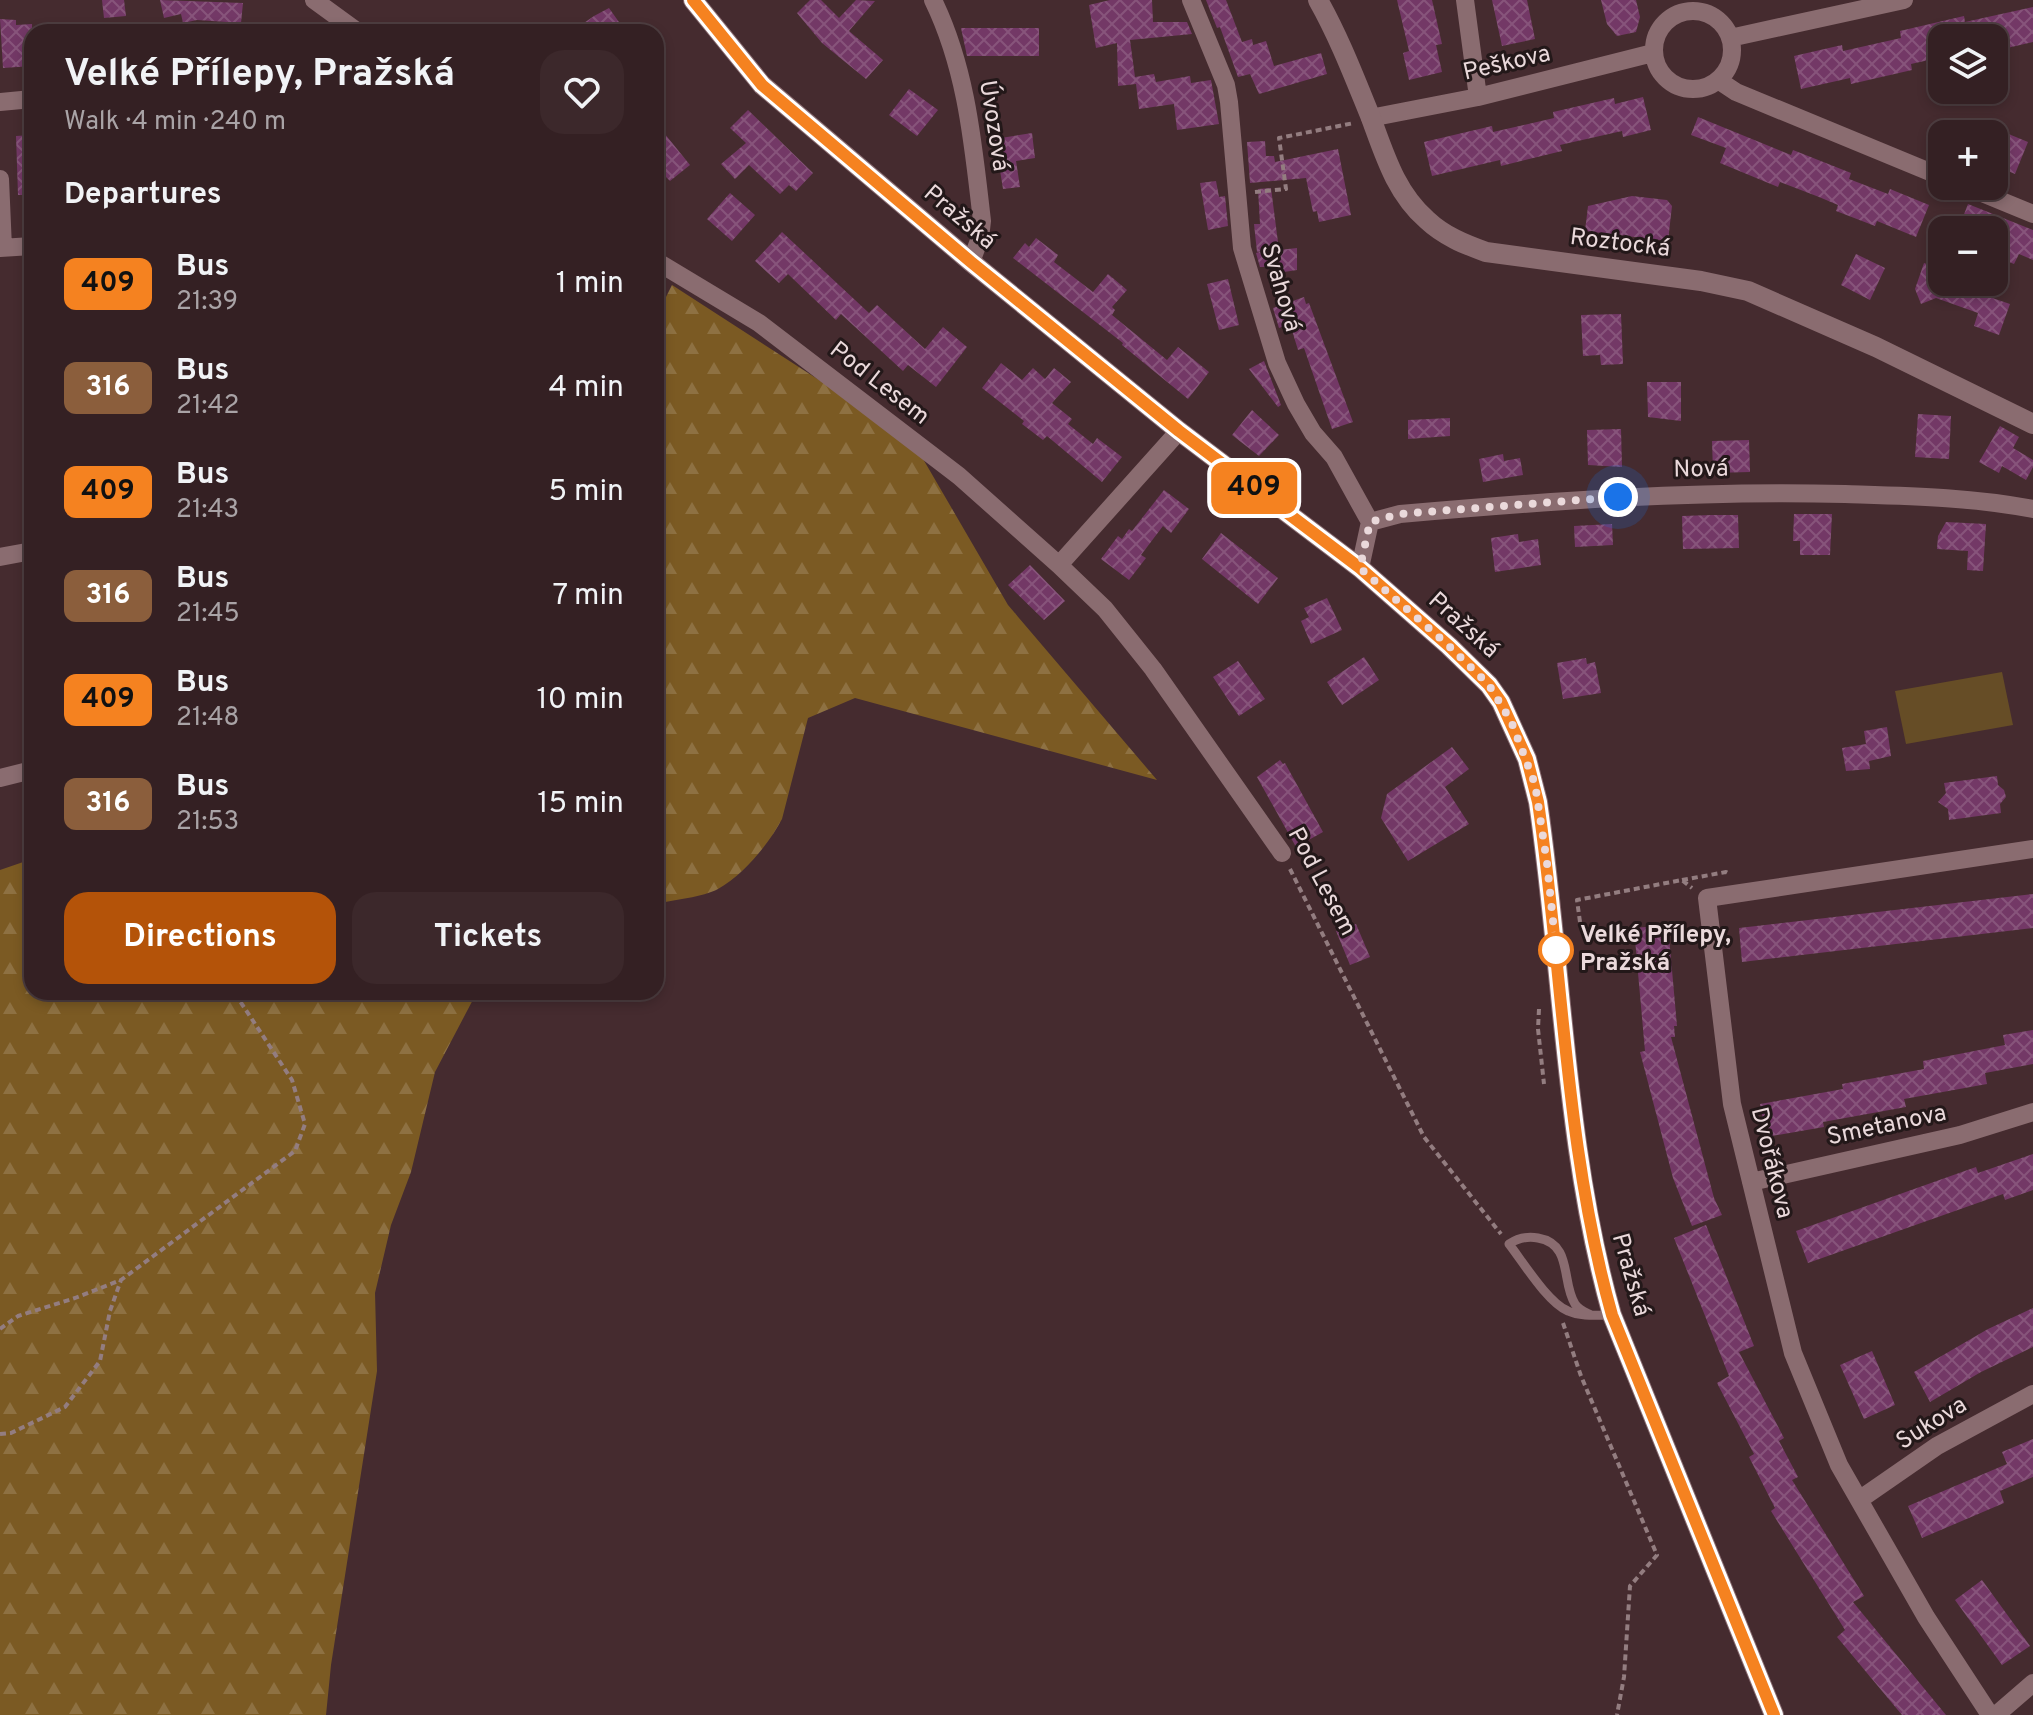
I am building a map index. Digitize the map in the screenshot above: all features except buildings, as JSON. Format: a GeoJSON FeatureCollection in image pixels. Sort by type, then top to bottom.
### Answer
{"type":"FeatureCollection","features":[{"type":"Feature","properties":{"kind":"main road","name":"Pražská"},"geometry":{"type":"LineString","coordinates":[[693,0],[762,85],[971,262],[1179,431],[1360,568],[1489,685],[1511,721],[1535,784],[1547,863],[1582,1175],[1599,1269],[1612,1315],[1774,1715]]}},
{"type":"Feature","properties":{"kind":"main road","name":"Roztocká"},"geometry":{"type":"LineString","coordinates":[[1318,0],[1391,172],[1405,197],[1425,219],[1454,240],[1486,252],[1701,281],[1748,291],[1876,347],[2033,424]]}},
{"type":"Feature","properties":{"kind":"street"},"geometry":{"type":"LineString","coordinates":[[314,0],[347,24]]}},
{"type":"Feature","properties":{"kind":"street","name":"Úvozová"},"geometry":{"type":"LineString","coordinates":[[933,0],[949,36],[968,106],[982,221],[980,238],[971,262]]}},
{"type":"Feature","properties":{"kind":"street","name":"Svahová"},"geometry":{"type":"LineString","coordinates":[[1191,0],[1226,85],[1245,265],[1277,363],[1296,404],[1313,433],[1334,457],[1370,522]]}},
{"type":"Feature","properties":{"kind":"street"},"geometry":{"type":"LineString","coordinates":[[1465,0],[1478,97]]}},
{"type":"Feature","properties":{"kind":"street"},"geometry":{"type":"LineString","coordinates":[[1730,38],[1904,0]]}},
{"type":"Feature","properties":{"kind":"street"},"geometry":{"type":"LineString","coordinates":[[1676,7],[1704,12],[1716,18],[1730,38],[1730,63],[1718,80],[1698,89],[1683,88],[1670,82],[1660,72],[1653,53],[1658,32],[1676,7]]}},
{"type":"Feature","properties":{"kind":"street","name":"Peškova"},"geometry":{"type":"LineString","coordinates":[[1370,118],[1478,97],[1653,53]]}},
{"type":"Feature","properties":{"kind":"street"},"geometry":{"type":"LineString","coordinates":[[1718,80],[1736,92],[1928,171]]}},
{"type":"Feature","properties":{"kind":"street"},"geometry":{"type":"LineString","coordinates":[[0,102],[24,100]]}},
{"type":"Feature","properties":{"kind":"street"},"geometry":{"type":"LineString","coordinates":[[0,179],[2,248],[24,247]]}},
{"type":"Feature","properties":{"kind":"street"},"geometry":{"type":"LineString","coordinates":[[1999,200],[2033,214]]}},
{"type":"Feature","properties":{"kind":"street","name":"Pod Lesem"},"geometry":{"type":"LineString","coordinates":[[664,266],[759,323],[959,476],[1059,565],[1105,609],[1153,669],[1282,853]]}},
{"type":"Feature","properties":{"kind":"street"},"geometry":{"type":"LineString","coordinates":[[1059,565],[1179,431]]}},
{"type":"Feature","properties":{"kind":"street","name":"Nová"},"geometry":{"type":"LineString","coordinates":[[1370,522],[1400,514],[1677,494],[1774,492],[1947,497],[2033,509]]}},
{"type":"Feature","properties":{"kind":"street"},"geometry":{"type":"LineString","coordinates":[[1360,568],[1370,522]]}},
{"type":"Feature","properties":{"kind":"street"},"geometry":{"type":"LineString","coordinates":[[0,557],[24,552]]}},
{"type":"Feature","properties":{"kind":"street"},"geometry":{"type":"LineString","coordinates":[[0,778],[24,772]]}},
{"type":"Feature","properties":{"kind":"street"},"geometry":{"type":"LineString","coordinates":[[1707,898],[2033,849]]}},
{"type":"Feature","properties":{"kind":"street","name":"Dvořákova"},"geometry":{"type":"LineString","coordinates":[[1707,898],[1732,1104],[1793,1353],[1839,1465],[1926,1617],[1993,1715]]}},
{"type":"Feature","properties":{"kind":"street","name":"Smetanova"},"geometry":{"type":"LineString","coordinates":[[1751,1182],[1960,1135],[2033,1112]]}},
{"type":"Feature","properties":{"kind":"street","name":"Sukova"},"geometry":{"type":"LineString","coordinates":[[1859,1500],[1937,1446],[2033,1394]]}},
{"type":"Feature","properties":{"kind":"street"},"geometry":{"type":"LineString","coordinates":[[1993,1715],[2033,1683]]}},
{"type":"Feature","properties":{"kind":"lane"},"geometry":{"type":"LineString","coordinates":[[1591,1315],[1578,1309],[1573,1301],[1561,1253],[1555,1244],[1541,1238],[1527,1237],[1509,1244],[1558,1306],[1569,1312],[1591,1315],[1612,1315]]}},
{"type":"Feature","properties":{"kind":"path"},"geometry":{"type":"LineString","coordinates":[[1237,194],[1286,189],[1279,138],[1339,128]]}},
{"type":"Feature","properties":{"kind":"path","name":"Pod Lesem"},"geometry":{"type":"LineString","coordinates":[[1282,853],[1424,1137],[1509,1244]]}},
{"type":"Feature","properties":{"kind":"path"},"geometry":{"type":"LineString","coordinates":[[1580,922],[1577,900],[1682,880],[1707,898]]}},
{"type":"Feature","properties":{"kind":"path"},"geometry":{"type":"LineString","coordinates":[[0,1329],[18,1316],[121,1280],[295,1151],[305,1124],[292,1080],[239,1000]]}},
{"type":"Feature","properties":{"kind":"path"},"geometry":{"type":"LineString","coordinates":[[0,1434],[11,1433],[65,1407],[100,1361],[110,1311],[121,1280]]}},
{"type":"Feature","properties":{"kind":"path"},"geometry":{"type":"LineString","coordinates":[[1558,1306],[1581,1376],[1657,1555],[1630,1586],[1624,1677],[1617,1715]]}},
{"type":"Feature","properties":{"kind":"green space"},"geometry":{"type":"Polygon","coordinates":[[[672,285],[912,440],[1008,605],[1157,780],[855,698],[808,718],[782,819],[746,867],[712,892],[664,902],[664,301],[672,285]]]}},
{"type":"Feature","properties":{"kind":"green space"},"geometry":{"type":"Polygon","coordinates":[[[24,862],[24,1000],[473,1000],[435,1072],[411,1172],[391,1225],[375,1293],[377,1371],[326,1715],[0,1715],[0,870],[24,862]]]}},
{"type":"Feature","properties":{"kind":"shaded area"},"geometry":{"type":"Polygon","coordinates":[[[2002,672],[2013,725],[1906,744],[1895,691],[2002,672]]]}},
{"type":"Feature","properties":{"kind":"bus line","name":"409"},"geometry":{"type":"LineString","coordinates":[[693,0],[762,85],[971,262],[1179,431],[1360,568],[1449,646],[1489,685],[1501,702],[1535,784],[1547,863],[1582,1175],[1599,1269],[1612,1315],[1774,1715]]}},
{"type":"Feature","properties":{"kind":"place","name":"Velké Přílepy, Pražská"},"geometry":{"type":"Point","coordinates":[1556,950]}},
{"type":"Feature","properties":{"kind":"route"},"geometry":{"type":"LineString","coordinates":[[1556,950],[1535,784],[1511,721],[1489,685],[1360,568],[1370,522],[1400,514],[1618,497]]}}]}
